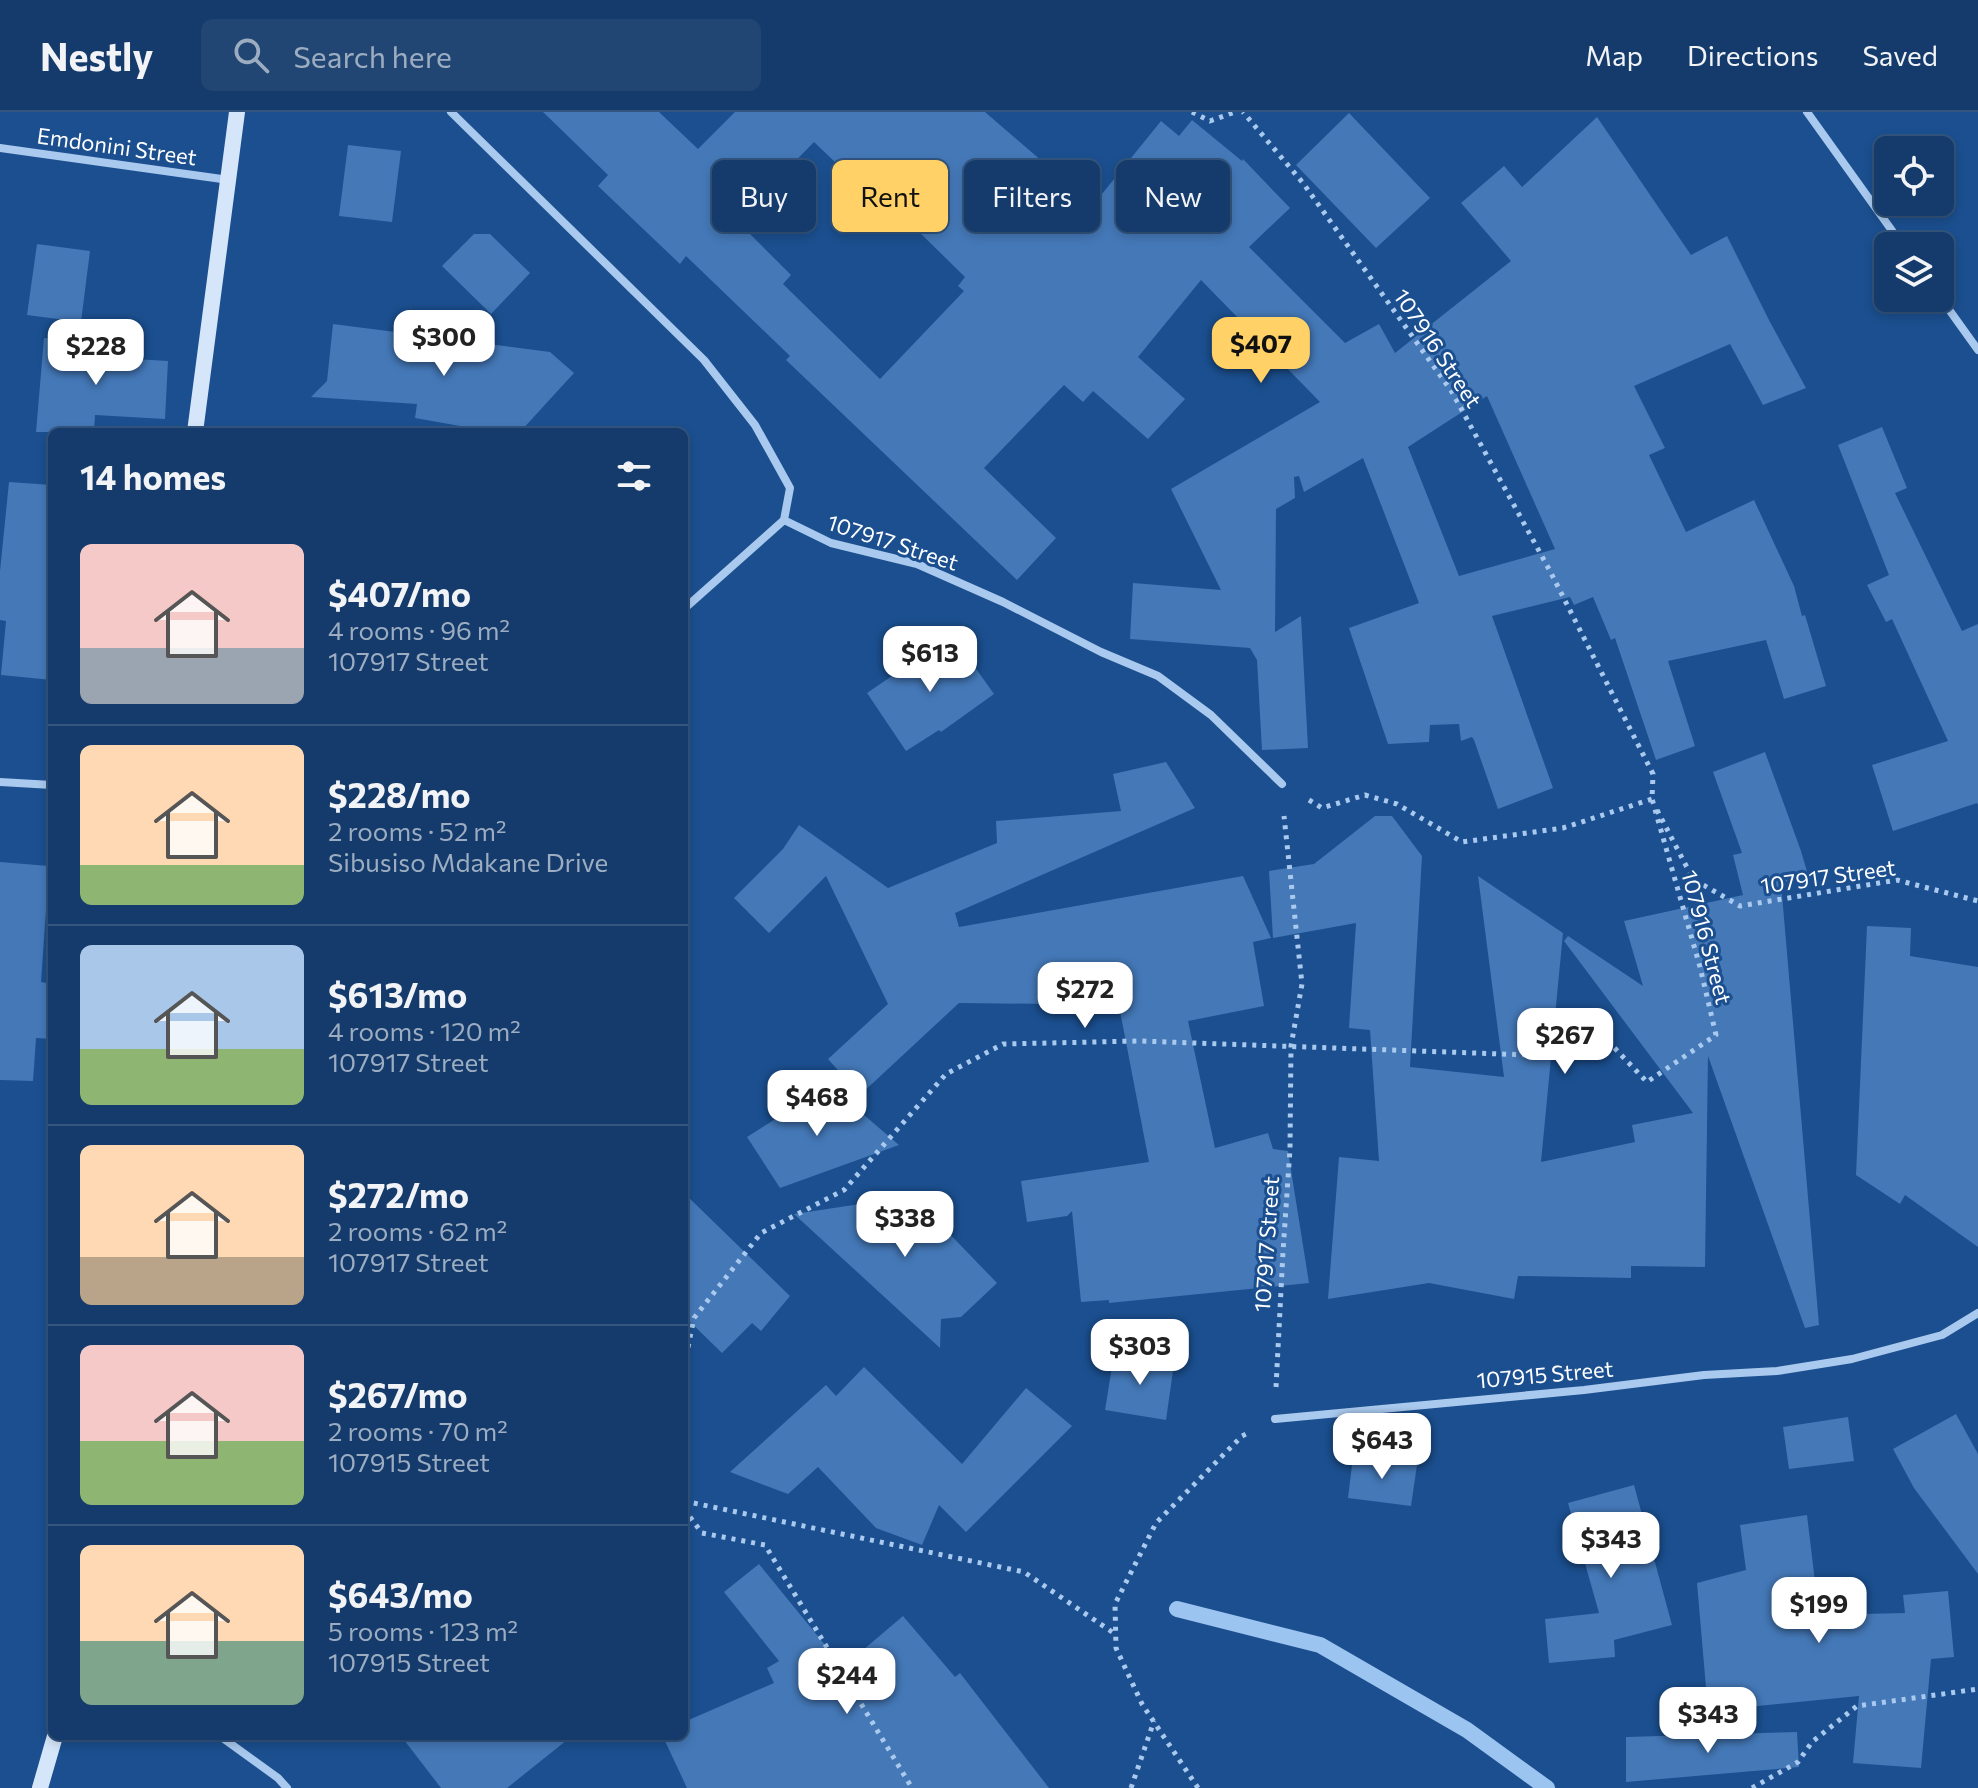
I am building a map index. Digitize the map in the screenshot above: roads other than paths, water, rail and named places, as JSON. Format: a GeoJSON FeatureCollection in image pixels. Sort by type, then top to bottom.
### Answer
{"type":"FeatureCollection","features":[{"type":"Feature","properties":{"kind":"street"},"geometry":{"type":"LineString","coordinates":[[196,428],[237,112]]}},
{"type":"Feature","properties":{"kind":"street"},"geometry":{"type":"LineString","coordinates":[[451,112],[704,360],[755,425],[790,488],[784,520],[688,605]]}},
{"type":"Feature","properties":{"kind":"street"},"geometry":{"type":"LineString","coordinates":[[1807,112],[1893,232]]}},
{"type":"Feature","properties":{"kind":"street","name":"Emdonini Street"},"geometry":{"type":"LineString","coordinates":[[0,148],[229,180]]}},
{"type":"Feature","properties":{"kind":"street"},"geometry":{"type":"LineString","coordinates":[[1951,312],[1978,350]]}},
{"type":"Feature","properties":{"kind":"street","name":"107917 Street"},"geometry":{"type":"LineString","coordinates":[[784,520],[831,543],[917,564],[1158,676],[1211,715],[1282,784]]}},
{"type":"Feature","properties":{"kind":"street"},"geometry":{"type":"LineString","coordinates":[[0,782],[48,785]]}},
{"type":"Feature","properties":{"kind":"street","name":"107915 Street"},"geometry":{"type":"LineString","coordinates":[[1275,1419],[1584,1390],[1704,1375],[1777,1371],[1852,1359],[1930,1339],[1978,1313]]}},
{"type":"Feature","properties":{"kind":"street"},"geometry":{"type":"LineString","coordinates":[[40,1788],[54,1740]]}},
{"type":"Feature","properties":{"kind":"street"},"geometry":{"type":"LineString","coordinates":[[226,1740],[287,1788]]}},
{"type":"Feature","properties":{"kind":"waterway"},"geometry":{"type":"LineString","coordinates":[[1177,1609],[1320,1645],[1467,1730],[1547,1788]]}}]}
